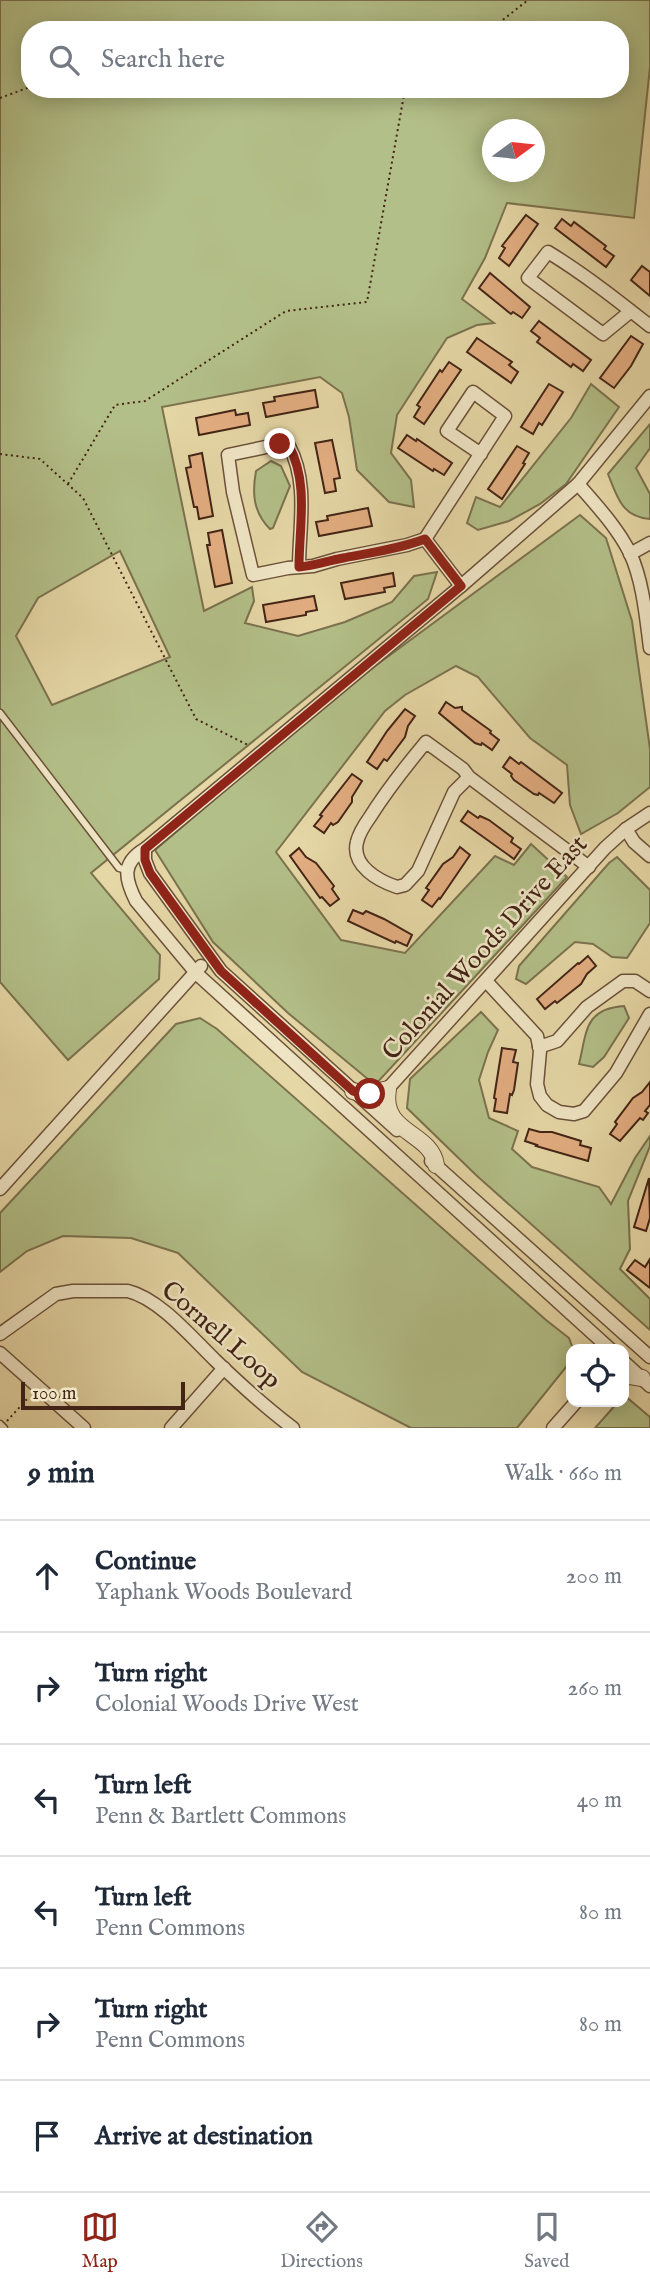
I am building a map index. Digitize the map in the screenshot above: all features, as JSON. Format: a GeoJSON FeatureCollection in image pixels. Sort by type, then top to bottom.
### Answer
{"type":"FeatureCollection","features":[{"type":"Feature","properties":{"kind":"street"},"geometry":{"type":"LineString","coordinates":[[631,311],[603,334],[528,278],[548,252],[575,269],[631,311],[650,326]]}},
{"type":"Feature","properties":{"kind":"street"},"geometry":{"type":"LineString","coordinates":[[299,567],[301,480],[289,446],[280,444],[228,455],[233,492],[253,575],[313,566],[425,539],[481,454],[505,416],[473,391],[447,431],[481,454]]}},
{"type":"Feature","properties":{"kind":"street"},"geometry":{"type":"LineString","coordinates":[[605,1344],[197,973],[136,901],[130,889],[127,870],[135,855],[461,586],[578,484],[650,396]]}},
{"type":"Feature","properties":{"kind":"street"},"geometry":{"type":"LineString","coordinates":[[578,484],[610,521],[630,554],[639,584],[650,648]]}},
{"type":"Feature","properties":{"kind":"street"},"geometry":{"type":"LineString","coordinates":[[425,539],[461,586]]}},
{"type":"Feature","properties":{"kind":"street"},"geometry":{"type":"LineString","coordinates":[[630,554],[650,543]]}},
{"type":"Feature","properties":{"kind":"street"},"geometry":{"type":"LineString","coordinates":[[469,777],[454,792],[413,878],[405,885],[397,887],[369,873],[359,860],[356,842],[383,796],[426,742],[589,867]]}},
{"type":"Feature","properties":{"kind":"street","name":"Colonial Woods Drive East"},"geometry":{"type":"LineString","coordinates":[[359,1119],[589,867],[626,829],[650,813]]}},
{"type":"Feature","properties":{"kind":"street"},"geometry":{"type":"LineString","coordinates":[[626,829],[634,842],[650,856]]}},
{"type":"Feature","properties":{"kind":"street"},"geometry":{"type":"LineString","coordinates":[[145,849],[145,860],[150,873],[221,971],[650,1357]]}},
{"type":"Feature","properties":{"kind":"street"},"geometry":{"type":"LineString","coordinates":[[0,1189],[197,973],[208,956]]}},
{"type":"Feature","properties":{"kind":"street"},"geometry":{"type":"LineString","coordinates":[[197,973],[221,980],[286,1039],[296,1041]]}},
{"type":"Feature","properties":{"kind":"street"},"geometry":{"type":"LineString","coordinates":[[486,981],[537,1036],[537,1084],[540,1096],[547,1105],[559,1112],[574,1114],[584,1111],[616,1073],[650,1014]]}},
{"type":"Feature","properties":{"kind":"street"},"geometry":{"type":"LineString","coordinates":[[539,1047],[556,1041],[587,1007],[623,981],[635,981],[650,991]]}},
{"type":"Feature","properties":{"kind":"street"},"geometry":{"type":"LineString","coordinates":[[353,1091],[362,1094],[388,1089],[386,1101],[391,1116],[435,1155],[436,1165]]}},
{"type":"Feature","properties":{"kind":"street","name":"Cornell Loop"},"geometry":{"type":"LineString","coordinates":[[0,1334],[56,1294],[74,1291],[128,1291],[154,1303],[285,1426]]}},
{"type":"Feature","properties":{"kind":"street"},"geometry":{"type":"LineString","coordinates":[[626,1344],[630,1339]]}},
{"type":"Feature","properties":{"kind":"street"},"geometry":{"type":"LineString","coordinates":[[0,1353],[84,1428]]}},
{"type":"Feature","properties":{"kind":"street"},"geometry":{"type":"LineString","coordinates":[[629,1367],[646,1382]]}},
{"type":"Feature","properties":{"kind":"street"},"geometry":{"type":"LineString","coordinates":[[171,1428],[224,1368]]}},
{"type":"Feature","properties":{"kind":"street"},"geometry":{"type":"LineString","coordinates":[[629,1377],[646,1382]]}},
{"type":"Feature","properties":{"kind":"street"},"geometry":{"type":"LineString","coordinates":[[553,1428],[572,1407]]}},
{"type":"Feature","properties":{"kind":"lane"},"geometry":{"type":"LineString","coordinates":[[0,713],[120,868],[127,870]]}},
{"type":"Feature","properties":{"kind":"path"},"geometry":{"type":"LineString","coordinates":[[501,21],[528,0]]}},
{"type":"Feature","properties":{"kind":"path"},"geometry":{"type":"LineString","coordinates":[[0,98],[21,91]]}},
{"type":"Feature","properties":{"kind":"path"},"geometry":{"type":"LineString","coordinates":[[68,484],[115,405],[145,401],[286,311],[367,302],[403,98]]}},
{"type":"Feature","properties":{"kind":"path"},"geometry":{"type":"LineString","coordinates":[[0,454],[40,459],[83,498],[196,719],[262,752]]}},
{"type":"Feature","properties":{"kind":"path"},"geometry":{"type":"LineString","coordinates":[[2,1426],[27,1398]]}},
{"type":"Feature","properties":{"kind":"green space"},"geometry":{"type":"Polygon","coordinates":[[[0,0],[650,0],[650,67],[634,218],[507,203],[485,258],[462,299],[494,323],[477,325],[447,338],[397,415],[391,453],[411,480],[414,507],[389,502],[357,470],[349,417],[342,393],[320,377],[162,407],[204,611],[252,587],[254,601],[245,623],[298,636],[345,622],[392,602],[414,576],[437,572],[428,599],[91,873],[160,955],[159,979],[68,1060],[0,982],[0,0]],[[120,551],[38,598],[16,636],[52,705],[170,657],[120,551]]]}},
{"type":"Feature","properties":{"kind":"green space"},"geometry":{"type":"Polygon","coordinates":[[[591,384],[619,407],[566,484],[540,504],[509,521],[478,530],[467,523],[476,497],[500,507],[571,418],[591,384]]]}},
{"type":"Feature","properties":{"kind":"green space"},"geometry":{"type":"Polygon","coordinates":[[[650,424],[650,448],[636,468],[650,494],[650,519],[627,510],[618,498],[608,474],[650,424]]]}},
{"type":"Feature","properties":{"kind":"green space"},"geometry":{"type":"Polygon","coordinates":[[[271,461],[281,466],[290,486],[273,528],[270,529],[257,509],[254,487],[256,471],[271,461]]]}},
{"type":"Feature","properties":{"kind":"green space"},"geometry":{"type":"Polygon","coordinates":[[[580,515],[606,538],[632,621],[650,749],[650,787],[618,813],[581,834],[570,805],[567,765],[530,738],[478,677],[456,666],[405,695],[385,711],[276,852],[341,940],[405,953],[495,856],[514,865],[531,844],[567,877],[375,1085],[288,1013],[213,942],[155,850],[344,689],[580,515]]]}},
{"type":"Feature","properties":{"kind":"green space"},"geometry":{"type":"Polygon","coordinates":[[[617,857],[650,890],[650,923],[627,958],[612,957],[593,944],[575,942],[526,984],[516,979],[519,966],[617,857]]]}},
{"type":"Feature","properties":{"kind":"green space"},"geometry":{"type":"Polygon","coordinates":[[[624,1006],[629,1018],[604,1057],[593,1067],[579,1064],[586,1032],[594,1017],[611,1008],[624,1006]]]}},
{"type":"Feature","properties":{"kind":"green space"},"geometry":{"type":"Polygon","coordinates":[[[481,1012],[498,1030],[479,1080],[489,1118],[518,1131],[512,1149],[532,1167],[599,1187],[611,1204],[650,1136],[650,1146],[628,1201],[630,1249],[620,1269],[650,1299],[650,1330],[476,1175],[407,1108],[410,1079],[481,1012]]]}},
{"type":"Feature","properties":{"kind":"green space"},"geometry":{"type":"Polygon","coordinates":[[[200,1018],[217,1029],[569,1338],[571,1344],[566,1344],[566,1367],[517,1428],[411,1428],[302,1372],[178,1253],[131,1238],[63,1236],[27,1251],[0,1272],[0,1213],[176,1024],[200,1018]]]}},
{"type":"Feature","properties":{"kind":"green space"},"geometry":{"type":"Polygon","coordinates":[[[629,1399],[650,1417],[650,1428],[595,1428],[614,1407],[629,1407],[629,1399]]]}},
{"type":"Feature","properties":{"kind":"building"},"geometry":{"type":"Polygon","coordinates":[[[526,215],[538,224],[509,266],[499,258],[505,248],[502,246],[526,215]]]}},
{"type":"Feature","properties":{"kind":"building"},"geometry":{"type":"Polygon","coordinates":[[[562,219],[571,226],[574,222],[606,246],[604,249],[614,256],[606,267],[555,228],[562,219]]]}},
{"type":"Feature","properties":{"kind":"building"},"geometry":{"type":"Polygon","coordinates":[[[642,266],[650,272],[650,296],[631,280],[642,266]]]}},
{"type":"Feature","properties":{"kind":"building"},"geometry":{"type":"Polygon","coordinates":[[[490,273],[530,307],[522,318],[513,312],[511,314],[479,288],[490,273]]]}},
{"type":"Feature","properties":{"kind":"building"},"geometry":{"type":"Polygon","coordinates":[[[539,321],[591,360],[583,371],[573,364],[571,367],[537,342],[540,338],[531,331],[539,321]]]}},
{"type":"Feature","properties":{"kind":"building"},"geometry":{"type":"Polygon","coordinates":[[[631,336],[643,344],[614,388],[600,378],[631,336]]]}},
{"type":"Feature","properties":{"kind":"building"},"geometry":{"type":"Polygon","coordinates":[[[477,338],[512,362],[509,365],[518,372],[511,383],[467,352],[477,338]]]}},
{"type":"Feature","properties":{"kind":"building"},"geometry":{"type":"Polygon","coordinates":[[[449,362],[461,370],[424,424],[414,417],[420,407],[417,405],[440,370],[442,372],[449,362]]]}},
{"type":"Feature","properties":{"kind":"building"},"geometry":{"type":"Polygon","coordinates":[[[549,384],[563,392],[533,434],[521,427],[549,384]]]}},
{"type":"Feature","properties":{"kind":"building"},"geometry":{"type":"Polygon","coordinates":[[[315,390],[318,407],[266,417],[263,403],[275,401],[274,397],[315,390]]]}},
{"type":"Feature","properties":{"kind":"building"},"geometry":{"type":"Polygon","coordinates":[[[235,410],[236,415],[248,413],[250,425],[199,435],[196,418],[235,410]]]}},
{"type":"Feature","properties":{"kind":"building"},"geometry":{"type":"Polygon","coordinates":[[[407,435],[452,463],[444,475],[434,469],[433,471],[398,448],[407,435]]]}},
{"type":"Feature","properties":{"kind":"building"},"geometry":{"type":"Polygon","coordinates":[[[332,440],[340,478],[334,479],[336,491],[325,493],[315,443],[332,440]]]}},
{"type":"Feature","properties":{"kind":"building"},"geometry":{"type":"Polygon","coordinates":[[[517,446],[529,453],[523,463],[525,464],[502,499],[488,489],[517,446]]]}},
{"type":"Feature","properties":{"kind":"building"},"geometry":{"type":"Polygon","coordinates":[[[202,453],[213,516],[199,519],[186,468],[191,467],[189,456],[202,453]]]}},
{"type":"Feature","properties":{"kind":"building"},"geometry":{"type":"Polygon","coordinates":[[[368,508],[372,526],[319,536],[316,522],[328,520],[327,516],[368,508]]]}},
{"type":"Feature","properties":{"kind":"building"},"geometry":{"type":"Polygon","coordinates":[[[222,530],[232,583],[215,587],[207,545],[210,545],[208,533],[222,530]]]}},
{"type":"Feature","properties":{"kind":"building"},"geometry":{"type":"Polygon","coordinates":[[[393,573],[395,586],[384,588],[385,592],[345,599],[341,583],[393,573]]]}},
{"type":"Feature","properties":{"kind":"building"},"geometry":{"type":"Polygon","coordinates":[[[314,596],[317,610],[306,612],[306,615],[266,622],[263,605],[314,596]]]}},
{"type":"Feature","properties":{"kind":"building"},"geometry":{"type":"Polygon","coordinates":[[[446,702],[455,708],[462,707],[462,710],[491,731],[499,740],[492,750],[482,743],[475,743],[439,713],[446,702]]]}},
{"type":"Feature","properties":{"kind":"building"},"geometry":{"type":"Polygon","coordinates":[[[405,709],[415,716],[405,737],[387,761],[384,759],[377,769],[367,762],[405,709]]]}},
{"type":"Feature","properties":{"kind":"building"},"geometry":{"type":"Polygon","coordinates":[[[510,757],[519,764],[521,762],[562,793],[554,803],[539,793],[534,794],[514,780],[512,774],[503,767],[510,757]]]}},
{"type":"Feature","properties":{"kind":"building"},"geometry":{"type":"Polygon","coordinates":[[[352,774],[362,781],[338,822],[333,825],[331,823],[324,833],[314,826],[352,774]]]}},
{"type":"Feature","properties":{"kind":"building"},"geometry":{"type":"Polygon","coordinates":[[[468,811],[478,818],[480,816],[489,820],[513,838],[511,842],[521,849],[514,859],[461,821],[468,811]]]}},
{"type":"Feature","properties":{"kind":"building"},"geometry":{"type":"Polygon","coordinates":[[[460,847],[470,855],[432,907],[422,900],[429,890],[426,888],[443,864],[453,857],[460,847]]]}},
{"type":"Feature","properties":{"kind":"building"},"geometry":{"type":"Polygon","coordinates":[[[299,848],[306,857],[316,863],[334,886],[332,889],[339,899],[330,906],[320,898],[290,856],[299,848]]]}},
{"type":"Feature","properties":{"kind":"building"},"geometry":{"type":"Polygon","coordinates":[[[353,910],[363,914],[366,911],[412,935],[407,946],[348,921],[353,910]]]}},
{"type":"Feature","properties":{"kind":"building"},"geometry":{"type":"Polygon","coordinates":[[[588,956],[596,966],[581,984],[545,1009],[537,999],[588,956]]]}},
{"type":"Feature","properties":{"kind":"building"},"geometry":{"type":"Polygon","coordinates":[[[502,1048],[516,1050],[513,1062],[518,1063],[507,1113],[494,1111],[502,1048]]]}},
{"type":"Feature","properties":{"kind":"building"},"geometry":{"type":"Polygon","coordinates":[[[650,1082],[650,1105],[645,1111],[648,1113],[643,1120],[640,1118],[620,1141],[610,1134],[617,1124],[615,1122],[633,1098],[650,1082]]]}},
{"type":"Feature","properties":{"kind":"building"},"geometry":{"type":"Polygon","coordinates":[[[529,1129],[552,1132],[581,1141],[580,1145],[591,1148],[588,1161],[525,1141],[529,1129]]]}},
{"type":"Feature","properties":{"kind":"building"},"geometry":{"type":"Polygon","coordinates":[[[649,1178],[650,1218],[646,1231],[634,1227],[649,1178]]]}},
{"type":"Feature","properties":{"kind":"building"},"geometry":{"type":"Polygon","coordinates":[[[650,1259],[650,1288],[627,1270],[635,1260],[645,1267],[650,1259]]]}},
{"type":"Feature","properties":{"kind":"route"},"geometry":{"type":"LineString","coordinates":[[280,444],[289,446],[301,480],[299,567],[425,539],[461,586],[145,849],[145,860],[150,873],[221,971],[353,1091],[370,1094]]}}]}
